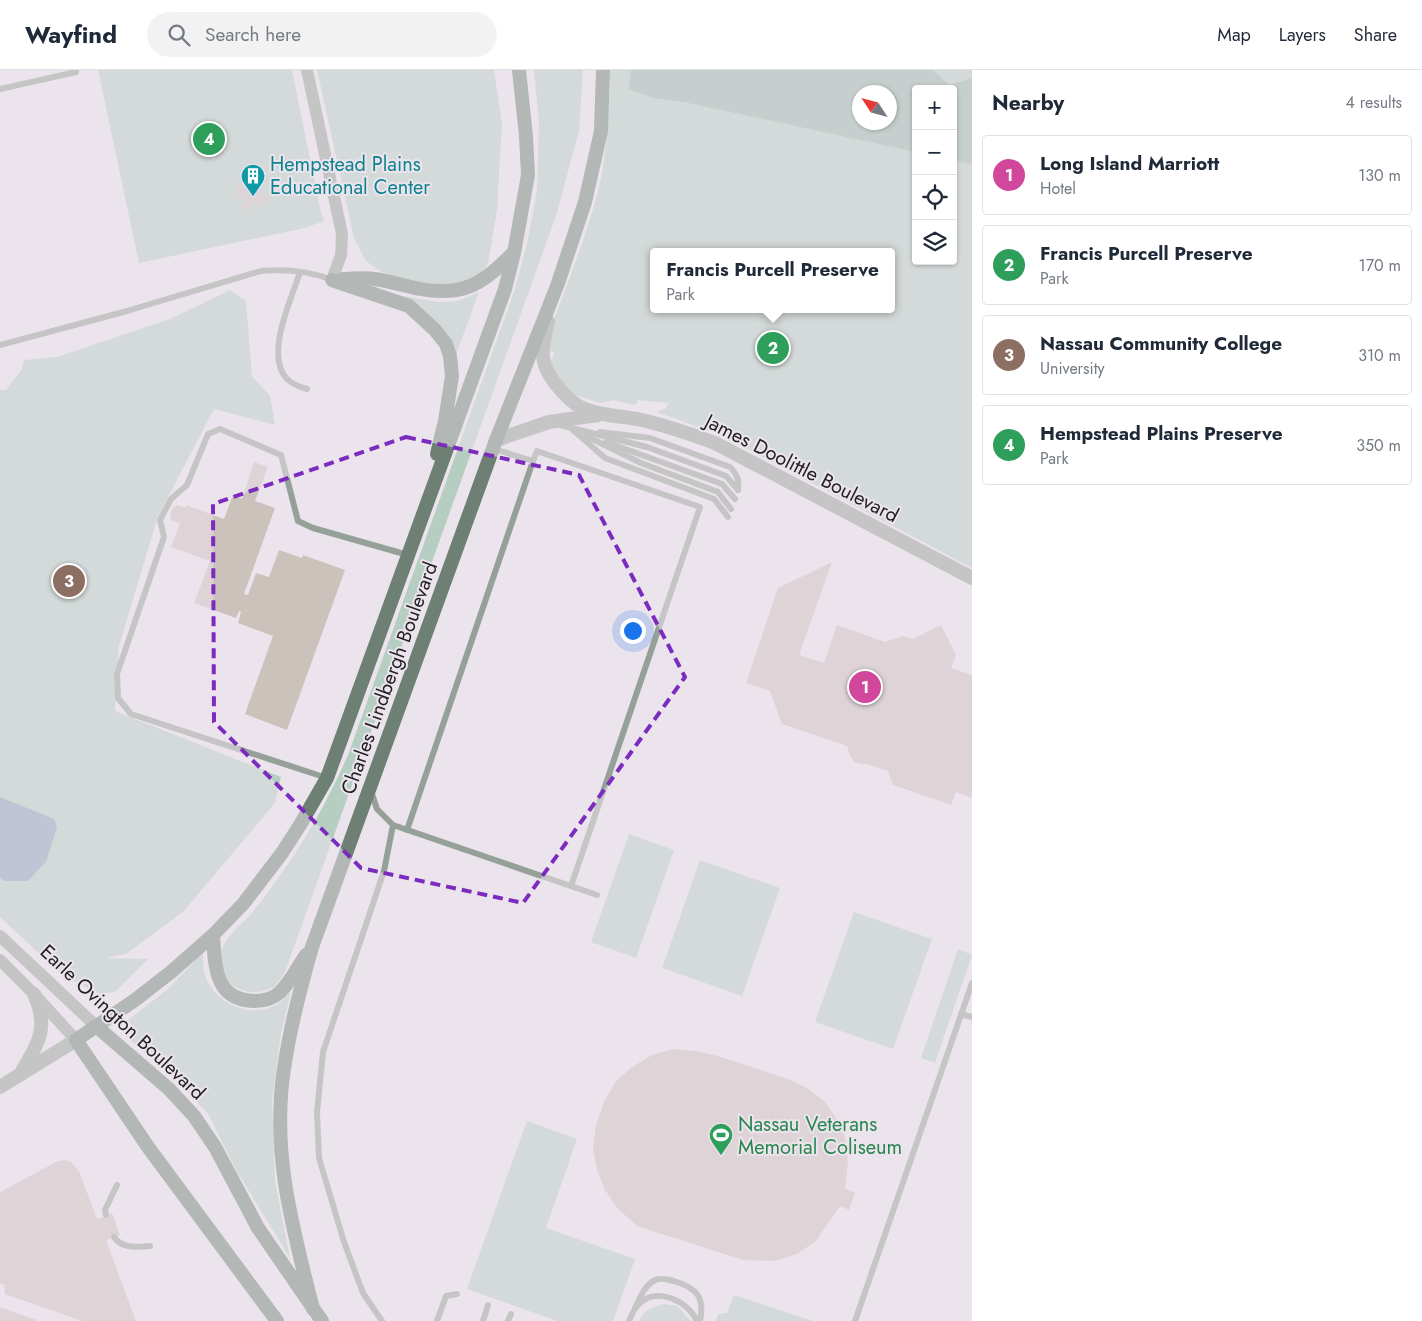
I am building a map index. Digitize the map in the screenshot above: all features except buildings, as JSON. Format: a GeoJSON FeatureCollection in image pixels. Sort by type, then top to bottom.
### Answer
{"type":"FeatureCollection","features":[{"type":"Feature","properties":{"kind":"main road","name":"Charles Lindbergh Boulevard"},"geometry":{"type":"LineString","coordinates":[[76,1040],[171,972],[213,935],[243,904],[282,853],[327,778],[500,304],[514,253],[528,175],[519,70]]}},
{"type":"Feature","properties":{"kind":"main road","name":"Charles Lindbergh Boulevard"},"geometry":{"type":"LineString","coordinates":[[313,1309],[289,1213],[280,1132],[283,1070],[292,1024],[312,947],[495,445],[557,286],[585,202],[600,131],[602,70]]}},
{"type":"Feature","properties":{"kind":"main road"},"geometry":{"type":"LineString","coordinates":[[332,280],[373,278],[422,289],[448,291],[463,289],[488,276],[514,253]]}},
{"type":"Feature","properties":{"kind":"main road"},"geometry":{"type":"LineString","coordinates":[[332,280],[409,306],[435,330],[446,344],[450,356],[452,376],[446,421],[436,459],[431,493]]}},
{"type":"Feature","properties":{"kind":"main road"},"geometry":{"type":"LineString","coordinates":[[213,935],[215,968],[219,981],[226,990],[236,997],[246,1000],[262,1001],[277,994],[312,947]]}},
{"type":"Feature","properties":{"kind":"main road","name":"Earle Ovington Boulevard"},"geometry":{"type":"LineString","coordinates":[[96,1026],[169,1089],[194,1116],[215,1147],[258,1228],[322,1321]]}},
{"type":"Feature","properties":{"kind":"main road","name":"Earle Ovington Boulevard"},"geometry":{"type":"LineString","coordinates":[[76,1040],[148,1147],[277,1321]]}},
{"type":"Feature","properties":{"kind":"street"},"geometry":{"type":"LineString","coordinates":[[307,70],[339,217],[332,280]]}},
{"type":"Feature","properties":{"kind":"street","name":"James Doolittle Boulevard"},"geometry":{"type":"LineString","coordinates":[[557,286],[543,341],[545,369],[563,393],[573,402],[582,408],[671,427],[715,443],[972,578]]}},
{"type":"Feature","properties":{"kind":"street","name":"James Doolittle Boulevard"},"geometry":{"type":"LineString","coordinates":[[495,445],[549,422],[606,414]]}},
{"type":"Feature","properties":{"kind":"street","name":"Earle Ovington Boulevard"},"geometry":{"type":"LineString","coordinates":[[0,936],[96,1026]]}},
{"type":"Feature","properties":{"kind":"street","name":"Earle Ovington Boulevard"},"geometry":{"type":"LineString","coordinates":[[0,960],[76,1040]]}},
{"type":"Feature","properties":{"kind":"street"},"geometry":{"type":"LineString","coordinates":[[21,1073],[41,1034],[43,1018],[34,994]]}},
{"type":"Feature","properties":{"kind":"street","name":"Charles Lindbergh Boulevard"},"geometry":{"type":"LineString","coordinates":[[0,1087],[76,1040]]}},
{"type":"Feature","properties":{"kind":"lane"},"geometry":{"type":"LineString","coordinates":[[0,90],[76,72],[76,70]]}},
{"type":"Feature","properties":{"kind":"lane"},"geometry":{"type":"LineString","coordinates":[[0,343],[127,311],[261,271],[283,269],[318,274],[332,280]]}},
{"type":"Feature","properties":{"kind":"lane"},"geometry":{"type":"LineString","coordinates":[[300,272],[279,338],[278,360],[282,373],[287,379],[295,385],[307,389]]}},
{"type":"Feature","properties":{"kind":"lane"},"geometry":{"type":"LineString","coordinates":[[549,422],[722,484],[735,499]]}},
{"type":"Feature","properties":{"kind":"lane"},"geometry":{"type":"LineString","coordinates":[[327,778],[131,714],[118,698],[118,674],[164,537],[160,520],[171,499],[187,485],[208,434],[220,429],[281,455],[298,521],[313,528],[408,555]]}},
{"type":"Feature","properties":{"kind":"lane"},"geometry":{"type":"LineString","coordinates":[[572,429],[650,438],[721,464],[730,468],[736,474],[739,480],[738,490]]}},
{"type":"Feature","properties":{"kind":"lane"},"geometry":{"type":"LineString","coordinates":[[572,429],[641,463],[718,492],[731,509]]}},
{"type":"Feature","properties":{"kind":"lane"},"geometry":{"type":"LineString","coordinates":[[572,429],[605,458],[714,499],[728,517]]}},
{"type":"Feature","properties":{"kind":"lane"},"geometry":{"type":"LineString","coordinates":[[495,445],[533,461]]}},
{"type":"Feature","properties":{"kind":"lane"},"geometry":{"type":"LineString","coordinates":[[406,830],[536,452],[700,507],[571,886]]}},
{"type":"Feature","properties":{"kind":"lane"},"geometry":{"type":"LineString","coordinates":[[370,788],[377,809],[393,825],[597,895]]}},
{"type":"Feature","properties":{"kind":"lane"},"geometry":{"type":"LineString","coordinates":[[382,1321],[363,1293],[344,1242],[319,1158],[317,1112],[325,1045],[384,870],[393,825]]}},
{"type":"Feature","properties":{"kind":"lane"},"geometry":{"type":"LineString","coordinates":[[855,1321],[961,1014],[969,999],[972,985]]}},
{"type":"Feature","properties":{"kind":"lane"},"geometry":{"type":"LineString","coordinates":[[969,999],[972,1009]]}},
{"type":"Feature","properties":{"kind":"lane"},"geometry":{"type":"LineString","coordinates":[[961,1014],[972,1017]]}},
{"type":"Feature","properties":{"kind":"lane"},"geometry":{"type":"LineString","coordinates":[[106,1215],[105,1210],[117,1185]]}},
{"type":"Feature","properties":{"kind":"lane"},"geometry":{"type":"LineString","coordinates":[[114,1237],[124,1246],[135,1248],[150,1246]]}},
{"type":"Feature","properties":{"kind":"lane"},"geometry":{"type":"LineString","coordinates":[[629,1321],[648,1285],[663,1278],[688,1286],[696,1292],[702,1306],[698,1321]]}},
{"type":"Feature","properties":{"kind":"lane"},"geometry":{"type":"LineString","coordinates":[[437,1321],[446,1296],[457,1294]]}},
{"type":"Feature","properties":{"kind":"lane"},"geometry":{"type":"LineString","coordinates":[[635,1308],[639,1303],[652,1297],[668,1298],[684,1304],[694,1313],[698,1321]]}},
{"type":"Feature","properties":{"kind":"lane"},"geometry":{"type":"LineString","coordinates":[[483,1321],[488,1305]]}},
{"type":"Feature","properties":{"kind":"highlighted area"},"geometry":{"type":"Polygon","coordinates":[[[406,437],[579,475],[685,677],[523,903],[361,868],[214,722],[213,504],[406,437]]]}},
{"type":"Feature","properties":{"kind":"green space"},"geometry":{"type":"Polygon","coordinates":[[[98,70],[292,70],[324,221],[305,228],[139,263],[98,70]]]}},
{"type":"Feature","properties":{"kind":"green space"},"geometry":{"type":"Polygon","coordinates":[[[317,70],[494,70],[502,124],[497,210],[488,264],[479,277],[444,288],[393,277],[378,270],[365,260],[354,238],[317,70]]]}},
{"type":"Feature","properties":{"kind":"green space"},"geometry":{"type":"Polygon","coordinates":[[[534,70],[583,70],[579,131],[556,216],[285,972],[273,987],[252,992],[241,990],[225,978],[221,970],[222,949],[231,934],[261,902],[297,851],[324,804],[348,755],[514,292],[527,244],[537,190],[539,122],[534,70]]]}},
{"type":"Feature","properties":{"kind":"green space"},"geometry":{"type":"Polygon","coordinates":[[[610,70],[972,70],[972,568],[723,436],[657,412],[666,408],[669,403],[637,400],[638,402],[635,405],[613,400],[600,403],[572,394],[549,364],[555,353],[549,351],[547,339],[586,231],[604,164],[610,70]]]}},
{"type":"Feature","properties":{"kind":"green space"},"geometry":{"type":"Polygon","coordinates":[[[631,70],[933,70],[949,85],[912,85],[912,151],[684,102],[653,98],[629,89],[631,70]]]}},
{"type":"Feature","properties":{"kind":"green space"},"geometry":{"type":"Polygon","coordinates":[[[972,78],[972,164],[957,161],[957,85],[949,85],[972,78]]]}},
{"type":"Feature","properties":{"kind":"green space"},"geometry":{"type":"Polygon","coordinates":[[[230,290],[246,301],[252,376],[270,396],[275,425],[214,409],[158,516],[119,646],[115,711],[281,777],[275,803],[183,912],[126,954],[106,958],[148,959],[115,992],[99,994],[62,975],[0,917],[0,390],[6,390],[22,369],[24,360],[57,357],[170,319],[230,290]]]}},
{"type":"Feature","properties":{"kind":"green space"},"geometry":{"type":"Polygon","coordinates":[[[479,292],[454,360],[441,327],[421,307],[398,295],[438,302],[458,301],[479,292]]]}},
{"type":"Feature","properties":{"kind":"green space"},"geometry":{"type":"Polygon","coordinates":[[[629,834],[674,850],[636,958],[591,942],[629,834]]]}},
{"type":"Feature","properties":{"kind":"green space"},"geometry":{"type":"Polygon","coordinates":[[[700,860],[780,888],[742,996],[662,968],[700,860]]]}},
{"type":"Feature","properties":{"kind":"green space"},"geometry":{"type":"Polygon","coordinates":[[[854,912],[932,939],[893,1049],[815,1022],[854,912]]]}},
{"type":"Feature","properties":{"kind":"green space"},"geometry":{"type":"Polygon","coordinates":[[[958,949],[972,955],[935,1063],[921,1058],[958,949]]]}},
{"type":"Feature","properties":{"kind":"green space"},"geometry":{"type":"Polygon","coordinates":[[[203,952],[204,973],[210,986],[225,1001],[235,1006],[255,1010],[266,1009],[278,1004],[291,992],[281,1033],[272,1102],[275,1182],[290,1258],[236,1170],[208,1114],[176,1079],[124,1035],[134,1028],[128,1020],[168,989],[203,952]]]}},
{"type":"Feature","properties":{"kind":"green space"},"geometry":{"type":"Polygon","coordinates":[[[527,1121],[577,1139],[546,1228],[635,1259],[613,1321],[557,1321],[467,1289],[527,1121]]]}},
{"type":"Feature","properties":{"kind":"green space"},"geometry":{"type":"Polygon","coordinates":[[[734,1295],[813,1321],[716,1321],[718,1314],[727,1313],[734,1295]]]}},
{"type":"Feature","properties":{"kind":"green space"},"geometry":{"type":"Polygon","coordinates":[[[664,1304],[677,1306],[691,1321],[639,1321],[643,1314],[656,1306],[664,1304]]]}},
{"type":"Feature","properties":{"kind":"water"},"geometry":{"type":"Polygon","coordinates":[[[0,797],[54,819],[57,827],[46,862],[28,881],[4,881],[0,878],[0,797]]]}},
{"type":"Feature","properties":{"kind":"place","name":"Hempstead Plains Preserve"},"geometry":{"type":"Point","coordinates":[209,139]}},
{"type":"Feature","properties":{"kind":"place","name":"Hempstead Plains Educational Center"},"geometry":{"type":"Point","coordinates":[253,197]}},
{"type":"Feature","properties":{"kind":"place","name":"Francis Purcell Preserve"},"geometry":{"type":"Point","coordinates":[773,348]}},
{"type":"Feature","properties":{"kind":"place","name":"Nassau Community College"},"geometry":{"type":"Point","coordinates":[69,581]}},
{"type":"Feature","properties":{"kind":"place","name":"Long Island Marriott"},"geometry":{"type":"Point","coordinates":[865,687]}},
{"type":"Feature","properties":{"kind":"place","name":"Nassau Veterans Memorial Coliseum"},"geometry":{"type":"Point","coordinates":[721,1156]}}]}
